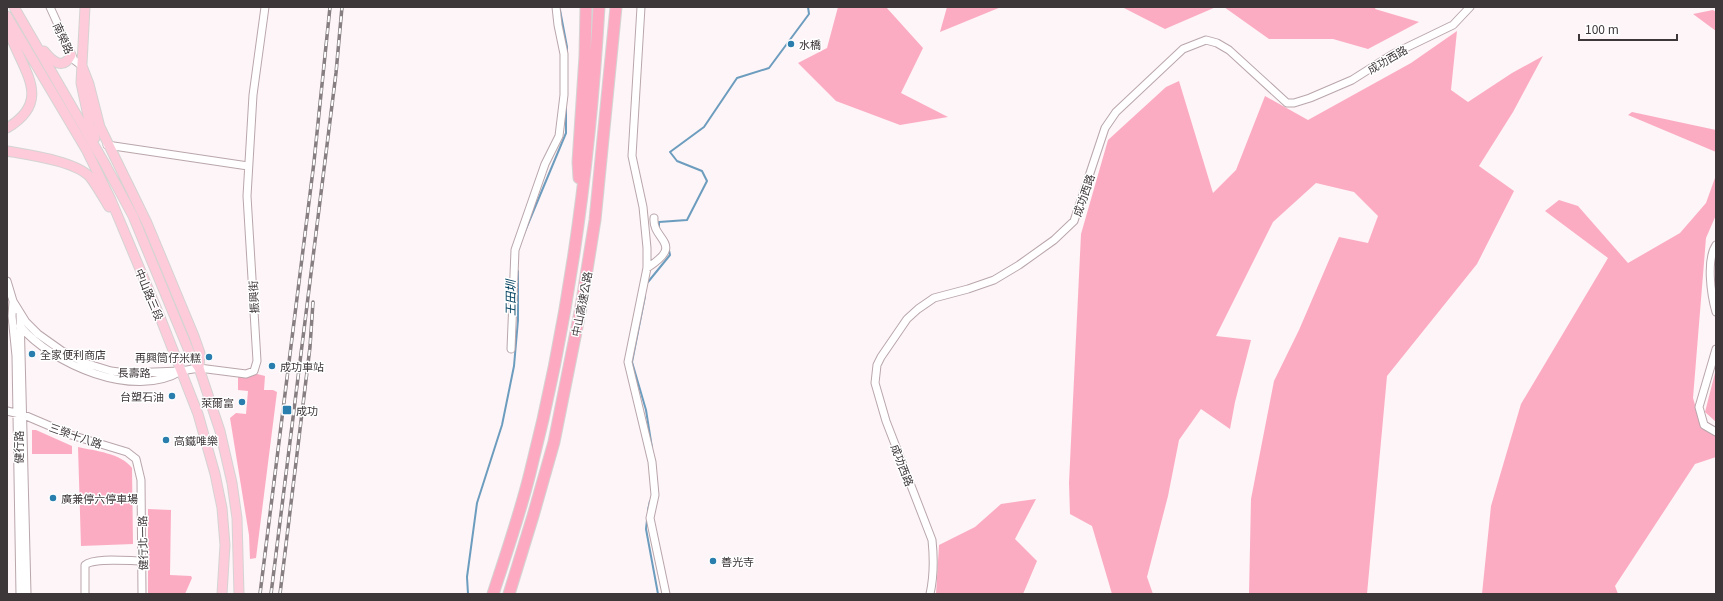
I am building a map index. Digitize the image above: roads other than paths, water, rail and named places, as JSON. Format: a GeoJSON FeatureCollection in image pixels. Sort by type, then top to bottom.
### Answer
{"type":"FeatureCollection","features":[{"type":"Feature","properties":{"kind":"highway"},"geometry":{"type":"LineString","coordinates":[[582,192],[578,162],[585,56],[586,7]]}},
{"type":"Feature","properties":{"kind":"highway","name":"中山高速公路"},"geometry":{"type":"LineString","coordinates":[[493,594],[540,437],[568,293],[590,128],[599,7]]}},
{"type":"Feature","properties":{"kind":"highway","name":"中山高速公路"},"geometry":{"type":"LineString","coordinates":[[509,594],[554,442],[581,307],[596,220],[616,7]]}},
{"type":"Feature","properties":{"kind":"main road","name":"中山路三段"},"geometry":{"type":"LineString","coordinates":[[14,7],[105,164],[133,216],[191,356],[199,368],[220,431],[232,483],[237,518],[239,594]]}},
{"type":"Feature","properties":{"kind":"main road"},"geometry":{"type":"LineString","coordinates":[[85,7],[81,83],[90,125],[105,164]]}},
{"type":"Feature","properties":{"kind":"main road","name":"中山路三段"},"geometry":{"type":"LineString","coordinates":[[7,17],[86,151],[111,200],[160,317],[198,414],[215,474],[222,508],[225,544],[222,594]]}},
{"type":"Feature","properties":{"kind":"main road"},"geometry":{"type":"LineString","coordinates":[[7,17],[13,43],[32,85],[28,106],[16,123],[7,128]]}},
{"type":"Feature","properties":{"kind":"main road"},"geometry":{"type":"LineString","coordinates":[[32,39],[53,61],[65,64],[71,55]]}},
{"type":"Feature","properties":{"kind":"main road","name":"中山路三段"},"geometry":{"type":"LineString","coordinates":[[82,66],[89,84],[100,127],[107,145],[147,224],[188,321],[200,353],[199,368]]}},
{"type":"Feature","properties":{"kind":"main road"},"geometry":{"type":"LineString","coordinates":[[7,151],[59,161],[89,177],[121,226]]}},
{"type":"Feature","properties":{"kind":"street","name":"南榮路"},"geometry":{"type":"LineString","coordinates":[[50,7],[71,55],[74,60],[82,66]]}},
{"type":"Feature","properties":{"kind":"street","name":"振興街"},"geometry":{"type":"LineString","coordinates":[[199,368],[246,374],[254,371],[256,367],[247,196],[253,95],[264,7]]}},
{"type":"Feature","properties":{"kind":"street"},"geometry":{"type":"LineString","coordinates":[[511,349],[513,271],[516,250],[546,164],[559,136],[564,95],[564,54],[556,7]]}},
{"type":"Feature","properties":{"kind":"street"},"geometry":{"type":"LineString","coordinates":[[641,7],[632,156],[644,207],[647,268],[628,362],[652,462],[655,495],[650,518],[666,594]]}},
{"type":"Feature","properties":{"kind":"street","name":"成功西路"},"geometry":{"type":"LineString","coordinates":[[930,594],[933,581],[934,560],[932,540],[886,421],[875,383],[877,366],[881,357],[907,319],[934,298],[994,280],[1054,240],[1074,221],[1106,128],[1116,112],[1183,49],[1206,40],[1217,43],[1229,50],[1287,103],[1294,103],[1310,98],[1352,80],[1393,54],[1453,25],[1470,7]]}},
{"type":"Feature","properties":{"kind":"street"},"geometry":{"type":"LineString","coordinates":[[107,145],[248,166]]}},
{"type":"Feature","properties":{"kind":"street"},"geometry":{"type":"LineString","coordinates":[[647,268],[662,256],[666,247],[664,239],[654,227],[654,218]]}},
{"type":"Feature","properties":{"kind":"street"},"geometry":{"type":"LineString","coordinates":[[1716,245],[1713,250],[1711,273],[1712,297],[1716,312]]}},
{"type":"Feature","properties":{"kind":"street","name":"長壽路"},"geometry":{"type":"LineString","coordinates":[[7,281],[10,303],[38,334],[62,351],[85,363],[111,371],[127,373],[181,371],[199,368]]}},
{"type":"Feature","properties":{"kind":"street","name":"健行路"},"geometry":{"type":"LineString","coordinates":[[10,303],[16,356],[23,460],[27,594]]}},
{"type":"Feature","properties":{"kind":"street","name":"健行路"},"geometry":{"type":"LineString","coordinates":[[20,313],[22,347],[20,415],[20,594]]}},
{"type":"Feature","properties":{"kind":"street","name":"長壽路"},"geometry":{"type":"LineString","coordinates":[[12,316],[21,327],[51,353],[66,362],[108,378],[128,381],[153,381],[169,378],[181,371]]}},
{"type":"Feature","properties":{"kind":"street"},"geometry":{"type":"LineString","coordinates":[[22,347],[31,341],[40,344]]}},
{"type":"Feature","properties":{"kind":"street"},"geometry":{"type":"LineString","coordinates":[[1716,349],[1699,406],[1704,425],[1716,432]]}},
{"type":"Feature","properties":{"kind":"street","name":"三榮十八路"},"geometry":{"type":"LineString","coordinates":[[7,411],[71,435],[127,452],[136,460],[139,468]]}},
{"type":"Feature","properties":{"kind":"street","name":"健行北一路"},"geometry":{"type":"LineString","coordinates":[[139,468],[141,480],[142,594]]}},
{"type":"Feature","properties":{"kind":"street"},"geometry":{"type":"LineString","coordinates":[[85,594],[85,565],[88,563],[105,561],[142,561]]}},
{"type":"Feature","properties":{"kind":"waterway"},"geometry":{"type":"LineString","coordinates":[[659,227],[659,222],[687,220],[707,181],[702,171],[677,161],[670,152],[704,127],[737,78],[769,68],[809,14],[808,7]]}},
{"type":"Feature","properties":{"kind":"waterway","name":"王田圳"},"geometry":{"type":"LineString","coordinates":[[560,10],[567,54]]}},
{"type":"Feature","properties":{"kind":"waterway","name":"王田圳"},"geometry":{"type":"LineString","coordinates":[[523,236],[566,133],[566,103]]}},
{"type":"Feature","properties":{"kind":"waterway"},"geometry":{"type":"LineString","coordinates":[[648,282],[670,255],[667,241]]}},
{"type":"Feature","properties":{"kind":"waterway","name":"王田圳"},"geometry":{"type":"LineString","coordinates":[[468,594],[467,577],[477,503],[502,425],[514,366],[518,320],[518,271]]}},
{"type":"Feature","properties":{"kind":"waterway"},"geometry":{"type":"LineString","coordinates":[[645,296],[632,362],[646,410],[652,448]]}},
{"type":"Feature","properties":{"kind":"waterway"},"geometry":{"type":"LineString","coordinates":[[656,474],[656,483]]}},
{"type":"Feature","properties":{"kind":"waterway"},"geometry":{"type":"LineString","coordinates":[[648,510],[650,501]]}},
{"type":"Feature","properties":{"kind":"waterway"},"geometry":{"type":"LineString","coordinates":[[647,520],[646,529],[658,594]]}},
{"type":"Feature","properties":{"kind":"railway"},"geometry":{"type":"LineString","coordinates":[[260,594],[314,162],[330,7]]}},
{"type":"Feature","properties":{"kind":"railway"},"geometry":{"type":"LineString","coordinates":[[271,594],[336,73],[342,7]]}},
{"type":"Feature","properties":{"kind":"railway"},"geometry":{"type":"LineString","coordinates":[[280,594],[310,347],[313,302]]}},
{"type":"Feature","properties":{"kind":"place","name":"水橋"},"geometry":{"type":"Point","coordinates":[791,44]}},
{"type":"Feature","properties":{"kind":"place","name":"全家便利商店"},"geometry":{"type":"Point","coordinates":[32,354]}},
{"type":"Feature","properties":{"kind":"place","name":"再興筒仔米糕"},"geometry":{"type":"Point","coordinates":[209,357]}},
{"type":"Feature","properties":{"kind":"place","name":"成功車站"},"geometry":{"type":"Point","coordinates":[272,366]}},
{"type":"Feature","properties":{"kind":"place","name":"台塑石油"},"geometry":{"type":"Point","coordinates":[172,396]}},
{"type":"Feature","properties":{"kind":"place","name":"萊爾富"},"geometry":{"type":"Point","coordinates":[242,402]}},
{"type":"Feature","properties":{"kind":"place","name":"成功"},"geometry":{"type":"Point","coordinates":[287,410]}},
{"type":"Feature","properties":{"kind":"place","name":"高鐵唯樂"},"geometry":{"type":"Point","coordinates":[166,440]}},
{"type":"Feature","properties":{"kind":"place","name":"廣兼停六停車場"},"geometry":{"type":"Point","coordinates":[53,498]}},
{"type":"Feature","properties":{"kind":"place","name":"善光寺"},"geometry":{"type":"Point","coordinates":[713,561]}}]}
